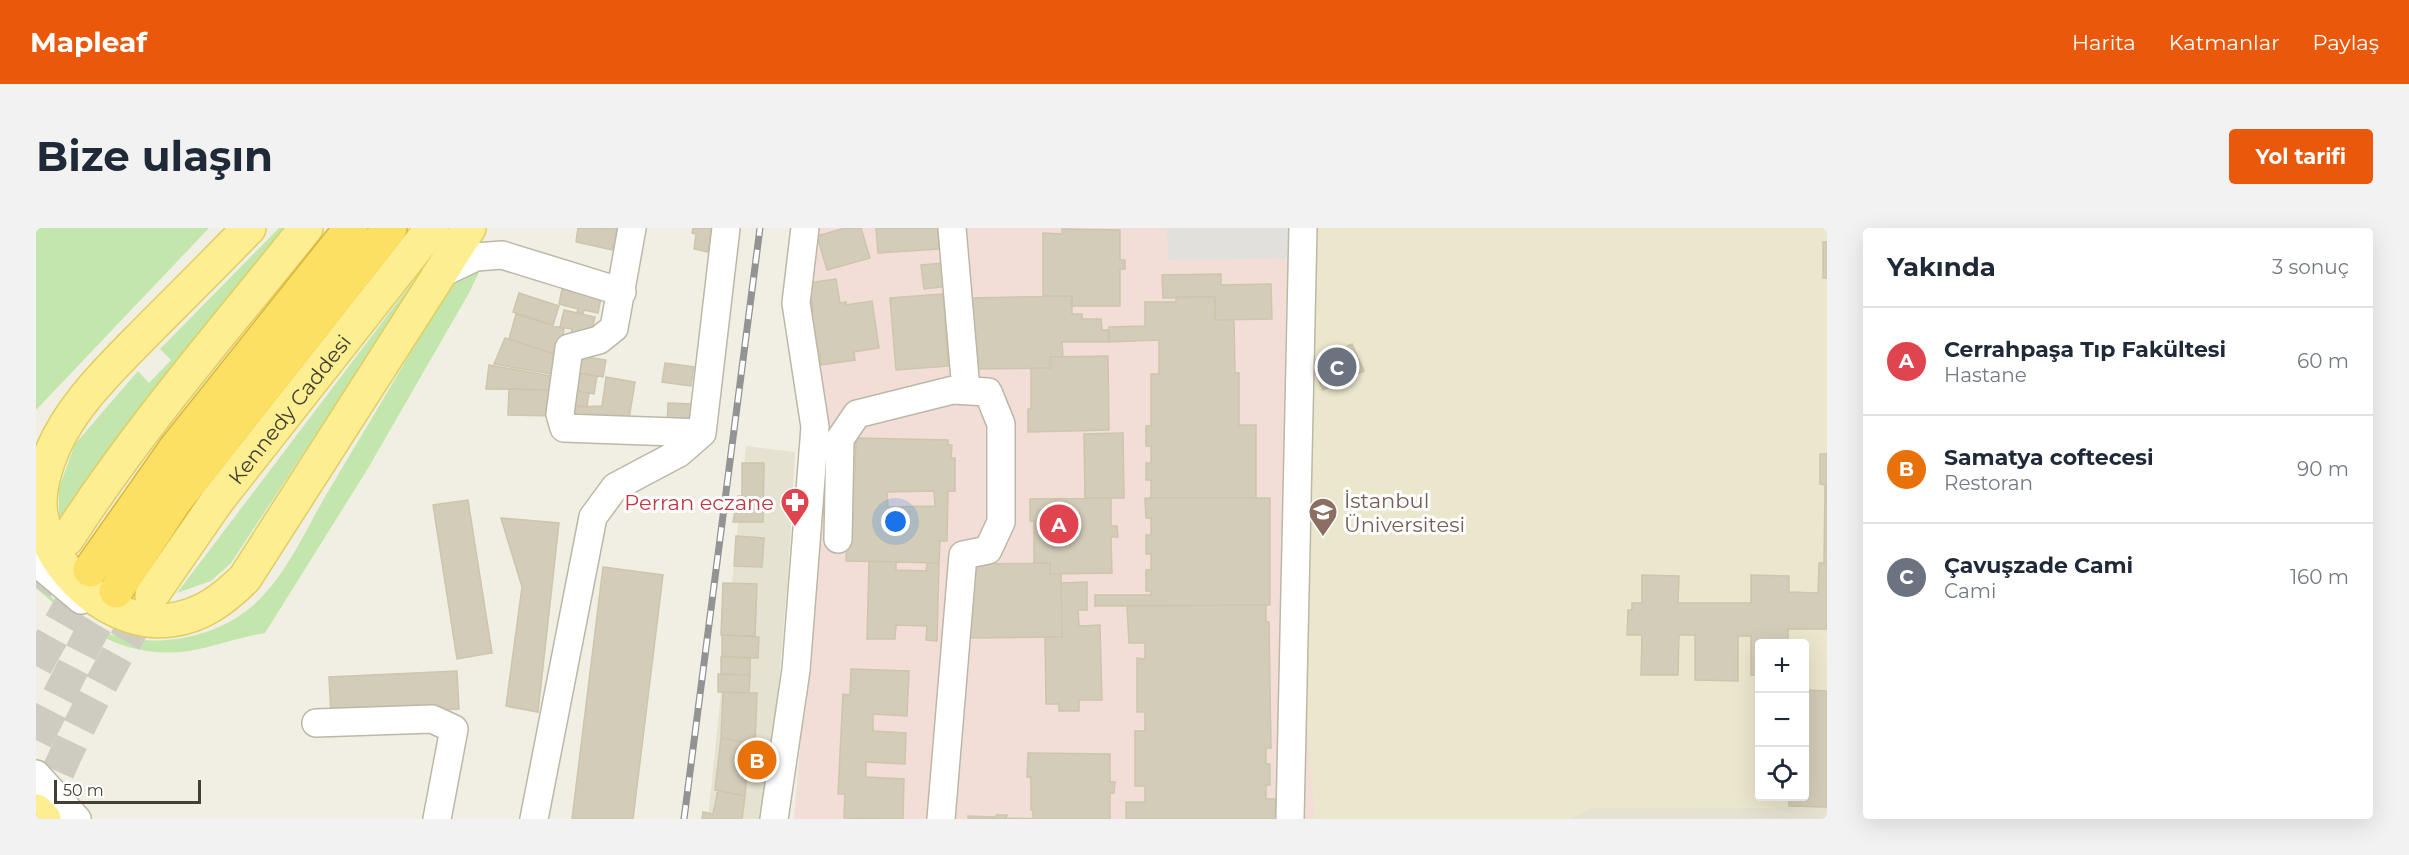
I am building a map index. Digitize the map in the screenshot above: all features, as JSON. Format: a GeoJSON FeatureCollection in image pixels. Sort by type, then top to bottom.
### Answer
{"type":"FeatureCollection","features":[{"type":"Feature","properties":{"kind":"highway"},"geometry":{"type":"LineString","coordinates":[[90,570],[175,449],[351,228]]}},
{"type":"Feature","properties":{"kind":"highway"},"geometry":{"type":"LineString","coordinates":[[133,601],[175,501],[390,228]]}},
{"type":"Feature","properties":{"kind":"main road"},"geometry":{"type":"LineString","coordinates":[[249,228],[111,368],[80,406],[61,435],[49,460],[41,487],[41,515],[48,539],[76,580],[111,609],[133,601],[170,620],[192,615],[226,597],[245,578],[469,228]]}},
{"type":"Feature","properties":{"kind":"main road"},"geometry":{"type":"LineString","coordinates":[[67,539],[132,446],[306,228]]}},
{"type":"Feature","properties":{"kind":"main road","name":"Kennedy Caddesi"},"geometry":{"type":"LineString","coordinates":[[133,601],[217,501],[432,228]]}},
{"type":"Feature","properties":{"kind":"main road"},"geometry":{"type":"LineString","coordinates":[[36,811],[44,819]]}},
{"type":"Feature","properties":{"kind":"street"},"geometry":{"type":"LineString","coordinates":[[632,228],[614,327],[599,340],[569,348],[560,414],[564,428],[702,433]]}},
{"type":"Feature","properties":{"kind":"street"},"geometry":{"type":"LineString","coordinates":[[534,819],[593,517],[615,488],[679,453],[702,433],[726,228]]}},
{"type":"Feature","properties":{"kind":"street"},"geometry":{"type":"LineString","coordinates":[[774,819],[796,670],[814,427],[796,303],[805,228]]}},
{"type":"Feature","properties":{"kind":"street"},"geometry":{"type":"LineString","coordinates":[[952,228],[966,390]]}},
{"type":"Feature","properties":{"kind":"street"},"geometry":{"type":"LineString","coordinates":[[1290,819],[1303,228]]}},
{"type":"Feature","properties":{"kind":"street"},"geometry":{"type":"LineString","coordinates":[[440,274],[476,257],[501,255],[622,292]]}},
{"type":"Feature","properties":{"kind":"street"},"geometry":{"type":"LineString","coordinates":[[36,443],[111,368]]}},
{"type":"Feature","properties":{"kind":"street"},"geometry":{"type":"LineString","coordinates":[[838,539],[840,439],[857,414],[953,390],[988,392],[1001,424],[1001,522],[988,550],[963,555],[941,819]]}},
{"type":"Feature","properties":{"kind":"street"},"geometry":{"type":"LineString","coordinates":[[36,562],[84,601],[108,613],[133,601]]}},
{"type":"Feature","properties":{"kind":"street"},"geometry":{"type":"LineString","coordinates":[[316,723],[432,719],[454,729],[437,819]]}},
{"type":"Feature","properties":{"kind":"street"},"geometry":{"type":"LineString","coordinates":[[36,774],[77,819]]}},
{"type":"Feature","properties":{"kind":"shaded area","name":"İstanbul Üniversitesi"},"geometry":{"type":"Polygon","coordinates":[[[814,228],[1827,228],[1827,807],[1592,808],[1569,819],[794,819],[828,430],[814,228]]]}},
{"type":"Feature","properties":{"kind":"shaded area"},"geometry":{"type":"Polygon","coordinates":[[[814,228],[1297,228],[1298,618],[1315,819],[794,819],[828,430],[804,305],[814,228]]]}},
{"type":"Feature","properties":{"kind":"shaded area"},"geometry":{"type":"Polygon","coordinates":[[[1167,228],[1297,228],[1297,258],[1168,260],[1167,228]]]}},
{"type":"Feature","properties":{"kind":"shaded area"},"geometry":{"type":"Polygon","coordinates":[[[746,446],[795,452],[788,576],[767,819],[708,819],[746,446]]]}},
{"type":"Feature","properties":{"kind":"shaded area"},"geometry":{"type":"Polygon","coordinates":[[[1827,807],[1827,819],[1569,819],[1592,808],[1827,807]]]}},
{"type":"Feature","properties":{"kind":"green space"},"geometry":{"type":"Polygon","coordinates":[[[36,228],[209,228],[36,410],[36,228]]]}},
{"type":"Feature","properties":{"kind":"green space"},"geometry":{"type":"Polygon","coordinates":[[[279,228],[290,228],[231,302],[225,300],[59,521],[59,488],[75,444],[138,371],[149,383],[171,360],[160,349],[279,228]]]}},
{"type":"Feature","properties":{"kind":"green space"},"geometry":{"type":"Polygon","coordinates":[[[440,246],[231,563],[211,581],[177,593],[440,246]]]}},
{"type":"Feature","properties":{"kind":"green space"},"geometry":{"type":"Polygon","coordinates":[[[485,260],[469,293],[367,470],[265,633],[189,651],[166,653],[144,651],[124,646],[87,628],[36,588],[36,579],[64,609],[95,629],[140,640],[164,640],[210,631],[250,608],[262,597],[283,570],[451,283],[485,260]]]}},
{"type":"Feature","properties":{"kind":"building"},"geometry":{"type":"Polygon","coordinates":[[[578,228],[617,229],[616,235],[619,236],[617,246],[613,246],[613,250],[576,242],[578,228]]]}},
{"type":"Feature","properties":{"kind":"building"},"geometry":{"type":"Polygon","coordinates":[[[693,228],[712,228],[708,252],[694,249],[696,234],[692,233],[693,228]]]}},
{"type":"Feature","properties":{"kind":"building"},"geometry":{"type":"Polygon","coordinates":[[[845,228],[861,228],[870,258],[827,270],[817,236],[845,228]]]}},
{"type":"Feature","properties":{"kind":"building"},"geometry":{"type":"Polygon","coordinates":[[[876,228],[938,228],[939,249],[878,253],[876,228]]]}},
{"type":"Feature","properties":{"kind":"building"},"geometry":{"type":"Polygon","coordinates":[[[1062,229],[1120,230],[1120,260],[1125,260],[1125,269],[1120,269],[1120,306],[1071,306],[1072,296],[1043,296],[1043,233],[1062,234],[1062,229]]]}},
{"type":"Feature","properties":{"kind":"building"},"geometry":{"type":"Polygon","coordinates":[[[1823,242],[1827,242],[1827,278],[1823,278],[1823,242]]]}},
{"type":"Feature","properties":{"kind":"building"},"geometry":{"type":"Polygon","coordinates":[[[945,263],[948,286],[924,289],[921,265],[945,263]]]}},
{"type":"Feature","properties":{"kind":"building"},"geometry":{"type":"Polygon","coordinates":[[[1221,274],[1221,285],[1271,284],[1272,319],[1215,320],[1215,297],[1163,298],[1162,275],[1221,274]]]}},
{"type":"Feature","properties":{"kind":"building"},"geometry":{"type":"Polygon","coordinates":[[[836,279],[840,303],[846,302],[846,305],[872,301],[879,348],[854,352],[855,360],[821,365],[820,355],[817,355],[810,312],[813,312],[809,283],[836,279]]]}},
{"type":"Feature","properties":{"kind":"building"},"geometry":{"type":"Polygon","coordinates":[[[562,289],[601,298],[598,313],[584,310],[583,314],[577,312],[578,309],[559,304],[562,289]]]}},
{"type":"Feature","properties":{"kind":"building"},"geometry":{"type":"Polygon","coordinates":[[[519,293],[559,306],[553,325],[513,312],[519,293]]]}},
{"type":"Feature","properties":{"kind":"building"},"geometry":{"type":"Polygon","coordinates":[[[943,294],[948,366],[896,370],[890,298],[943,294]]]}},
{"type":"Feature","properties":{"kind":"building"},"geometry":{"type":"Polygon","coordinates":[[[1072,296],[1072,314],[1082,314],[1082,319],[1101,319],[1102,330],[1108,330],[1109,342],[1062,342],[1063,357],[1050,357],[1051,368],[969,369],[968,298],[1072,296]]]}},
{"type":"Feature","properties":{"kind":"building"},"geometry":{"type":"Polygon","coordinates":[[[1176,297],[1215,297],[1215,320],[1234,320],[1235,373],[1239,373],[1239,425],[1256,425],[1256,498],[1151,498],[1151,480],[1146,480],[1146,463],[1151,463],[1151,446],[1146,446],[1146,426],[1151,426],[1151,374],[1159,374],[1159,340],[1109,342],[1109,327],[1145,326],[1145,302],[1176,302],[1176,297]]]}},
{"type":"Feature","properties":{"kind":"building"},"geometry":{"type":"Polygon","coordinates":[[[564,310],[595,317],[590,339],[571,334],[572,329],[560,327],[564,310]]]}},
{"type":"Feature","properties":{"kind":"building"},"geometry":{"type":"Polygon","coordinates":[[[516,314],[564,329],[560,356],[509,339],[516,314]]]}},
{"type":"Feature","properties":{"kind":"building"},"geometry":{"type":"Polygon","coordinates":[[[505,338],[560,356],[557,375],[494,364],[505,338]]]}},
{"type":"Feature","properties":{"kind":"building"},"geometry":{"type":"Polygon","coordinates":[[[1352,344],[1364,371],[1323,390],[1310,362],[1352,344]]]}},
{"type":"Feature","properties":{"kind":"building"},"geometry":{"type":"Polygon","coordinates":[[[575,355],[606,360],[603,377],[572,372],[575,355]]]}},
{"type":"Feature","properties":{"kind":"building"},"geometry":{"type":"Polygon","coordinates":[[[1108,356],[1109,430],[1028,432],[1028,409],[1031,409],[1031,368],[1051,368],[1050,357],[1108,356]]]}},
{"type":"Feature","properties":{"kind":"building"},"geometry":{"type":"Polygon","coordinates":[[[665,363],[694,367],[691,386],[662,382],[665,363]]]}},
{"type":"Feature","properties":{"kind":"building"},"geometry":{"type":"Polygon","coordinates":[[[489,365],[557,377],[555,390],[486,389],[489,365]]]}},
{"type":"Feature","properties":{"kind":"building"},"geometry":{"type":"Polygon","coordinates":[[[575,373],[597,376],[594,394],[572,390],[575,373]]]}},
{"type":"Feature","properties":{"kind":"building"},"geometry":{"type":"Polygon","coordinates":[[[606,377],[635,382],[628,425],[574,423],[576,407],[602,406],[606,377]]]}},
{"type":"Feature","properties":{"kind":"building"},"geometry":{"type":"Polygon","coordinates":[[[509,389],[555,390],[554,416],[508,415],[509,389]]]}},
{"type":"Feature","properties":{"kind":"building"},"geometry":{"type":"Polygon","coordinates":[[[571,390],[589,393],[587,407],[569,404],[571,390]]]}},
{"type":"Feature","properties":{"kind":"building"},"geometry":{"type":"Polygon","coordinates":[[[668,403],[694,404],[692,428],[667,426],[668,403]]]}},
{"type":"Feature","properties":{"kind":"building"},"geometry":{"type":"Polygon","coordinates":[[[1123,433],[1124,498],[1085,498],[1084,434],[1123,433]]]}},
{"type":"Feature","properties":{"kind":"building"},"geometry":{"type":"Polygon","coordinates":[[[856,438],[948,440],[948,445],[952,445],[951,458],[955,458],[955,491],[948,491],[947,541],[940,541],[939,563],[846,561],[848,477],[855,478],[856,438]],[[934,491],[887,492],[888,507],[935,506],[934,491]]]}},
{"type":"Feature","properties":{"kind":"building"},"geometry":{"type":"Polygon","coordinates":[[[1820,454],[1827,454],[1827,629],[1788,629],[1788,639],[1755,639],[1755,675],[1751,675],[1751,636],[1738,636],[1738,681],[1695,680],[1695,635],[1679,635],[1678,675],[1641,675],[1642,635],[1627,635],[1628,610],[1632,610],[1632,603],[1642,603],[1642,575],[1679,576],[1678,603],[1751,603],[1751,575],[1789,576],[1789,592],[1818,593],[1819,563],[1824,563],[1825,485],[1820,484],[1820,454]]]}},
{"type":"Feature","properties":{"kind":"building"},"geometry":{"type":"Polygon","coordinates":[[[742,463],[764,463],[763,522],[733,522],[738,496],[742,496],[742,463]]]}},
{"type":"Feature","properties":{"kind":"building"},"geometry":{"type":"Polygon","coordinates":[[[1111,498],[1111,526],[1117,526],[1118,537],[1111,537],[1112,573],[1050,574],[1050,563],[1034,563],[1034,521],[1030,521],[1030,499],[1111,498]]]}},
{"type":"Feature","properties":{"kind":"building"},"geometry":{"type":"Polygon","coordinates":[[[1145,498],[1270,498],[1270,605],[1095,606],[1095,595],[1151,595],[1151,591],[1146,591],[1146,570],[1151,570],[1151,554],[1146,554],[1146,535],[1151,535],[1151,518],[1146,518],[1145,498]]]}},
{"type":"Feature","properties":{"kind":"building"},"geometry":{"type":"Polygon","coordinates":[[[468,500],[492,653],[457,659],[433,505],[468,500]]]}},
{"type":"Feature","properties":{"kind":"building"},"geometry":{"type":"Polygon","coordinates":[[[501,518],[559,523],[538,712],[506,706],[522,587],[501,518]]]}},
{"type":"Feature","properties":{"kind":"building"},"geometry":{"type":"Polygon","coordinates":[[[736,536],[764,538],[762,567],[734,566],[736,536]]]}},
{"type":"Feature","properties":{"kind":"building"},"geometry":{"type":"Polygon","coordinates":[[[869,561],[896,562],[896,570],[926,571],[927,563],[939,563],[937,641],[926,640],[927,626],[896,625],[895,639],[867,639],[869,561]]]}},
{"type":"Feature","properties":{"kind":"building"},"geometry":{"type":"Polygon","coordinates":[[[1050,563],[1050,574],[1061,574],[1062,637],[966,638],[969,564],[1050,563]]]}},
{"type":"Feature","properties":{"kind":"building"},"geometry":{"type":"Polygon","coordinates":[[[603,567],[663,575],[633,819],[572,819],[603,567]]]}},
{"type":"Feature","properties":{"kind":"building"},"geometry":{"type":"Polygon","coordinates":[[[1087,582],[1087,610],[1078,610],[1079,626],[1100,625],[1102,700],[1079,700],[1079,711],[1059,711],[1059,704],[1046,704],[1045,637],[1062,637],[1061,583],[1087,582]]]}},
{"type":"Feature","properties":{"kind":"building"},"geometry":{"type":"Polygon","coordinates":[[[723,583],[757,584],[755,636],[721,635],[723,583]]]}},
{"type":"Feature","properties":{"kind":"building"},"geometry":{"type":"Polygon","coordinates":[[[1266,605],[1266,622],[1269,622],[1271,748],[1266,748],[1266,764],[1270,764],[1270,785],[1266,785],[1266,799],[1276,799],[1276,819],[1126,819],[1126,802],[1145,802],[1145,786],[1135,786],[1135,731],[1145,731],[1145,712],[1137,712],[1137,658],[1145,659],[1145,643],[1129,643],[1127,606],[1266,605]]]}},
{"type":"Feature","properties":{"kind":"building"},"geometry":{"type":"Polygon","coordinates":[[[722,635],[759,637],[758,658],[722,656],[722,635]]]}},
{"type":"Feature","properties":{"kind":"building"},"geometry":{"type":"Polygon","coordinates":[[[721,657],[750,658],[750,675],[721,674],[721,657]]]}},
{"type":"Feature","properties":{"kind":"building"},"geometry":{"type":"Polygon","coordinates":[[[851,669],[909,671],[907,716],[873,714],[873,731],[906,733],[905,764],[866,762],[866,777],[904,779],[903,819],[844,818],[845,794],[838,794],[843,694],[850,695],[851,669]]]}},
{"type":"Feature","properties":{"kind":"building"},"geometry":{"type":"Polygon","coordinates":[[[457,671],[459,709],[331,715],[329,677],[457,671]]]}},
{"type":"Feature","properties":{"kind":"building"},"geometry":{"type":"Polygon","coordinates":[[[718,674],[750,675],[749,693],[718,692],[718,674]]]}},
{"type":"Feature","properties":{"kind":"building"},"geometry":{"type":"Polygon","coordinates":[[[1809,690],[1827,691],[1827,807],[1789,806],[1789,801],[1809,801],[1809,690]]]}},
{"type":"Feature","properties":{"kind":"building"},"geometry":{"type":"Polygon","coordinates":[[[723,692],[757,693],[755,744],[721,738],[723,692]]]}},
{"type":"Feature","properties":{"kind":"building"},"geometry":{"type":"Polygon","coordinates":[[[721,738],[749,743],[745,796],[715,790],[721,738]]]}},
{"type":"Feature","properties":{"kind":"building"},"geometry":{"type":"Polygon","coordinates":[[[1028,753],[1110,754],[1110,782],[1115,782],[1114,793],[1110,793],[1110,819],[1033,819],[1031,777],[1027,777],[1028,753]]]}},
{"type":"Feature","properties":{"kind":"building"},"geometry":{"type":"Polygon","coordinates":[[[718,790],[745,796],[742,819],[702,819],[703,812],[713,814],[718,790]]]}},
{"type":"Feature","properties":{"kind":"building"},"geometry":{"type":"Polygon","coordinates":[[[996,815],[1007,815],[1006,818],[1043,819],[968,819],[968,816],[996,817],[996,815]]]}},
{"type":"Feature","properties":{"kind":"tunnel"},"geometry":{"type":"LineString","coordinates":[[36,588],[63,546]]}},
{"type":"Feature","properties":{"kind":"tunnel"},"geometry":{"type":"LineString","coordinates":[[36,666],[90,570]]}},
{"type":"Feature","properties":{"kind":"tunnel"},"geometry":{"type":"LineString","coordinates":[[36,740],[92,631],[116,591]]}},
{"type":"Feature","properties":{"kind":"tunnel"},"geometry":{"type":"LineString","coordinates":[[39,817],[91,703],[152,595]]}},
{"type":"Feature","properties":{"kind":"railway"},"geometry":{"type":"LineString","coordinates":[[684,819],[760,228]]}},
{"type":"Feature","properties":{"kind":"place","name":"Çavuşzade Cami"},"geometry":{"type":"Point","coordinates":[1337,367]}},
{"type":"Feature","properties":{"kind":"place","name":"Cerrahpaşa Tıp Fakültesi"},"geometry":{"type":"Point","coordinates":[1059,524]}},
{"type":"Feature","properties":{"kind":"place","name":"Perran eczane"},"geometry":{"type":"Point","coordinates":[795,528]}},
{"type":"Feature","properties":{"kind":"place","name":"İstanbul Üniversitesi"},"geometry":{"type":"Point","coordinates":[1323,538]}},
{"type":"Feature","properties":{"kind":"place","name":"Samatya coftecesi"},"geometry":{"type":"Point","coordinates":[757,760]}}]}
